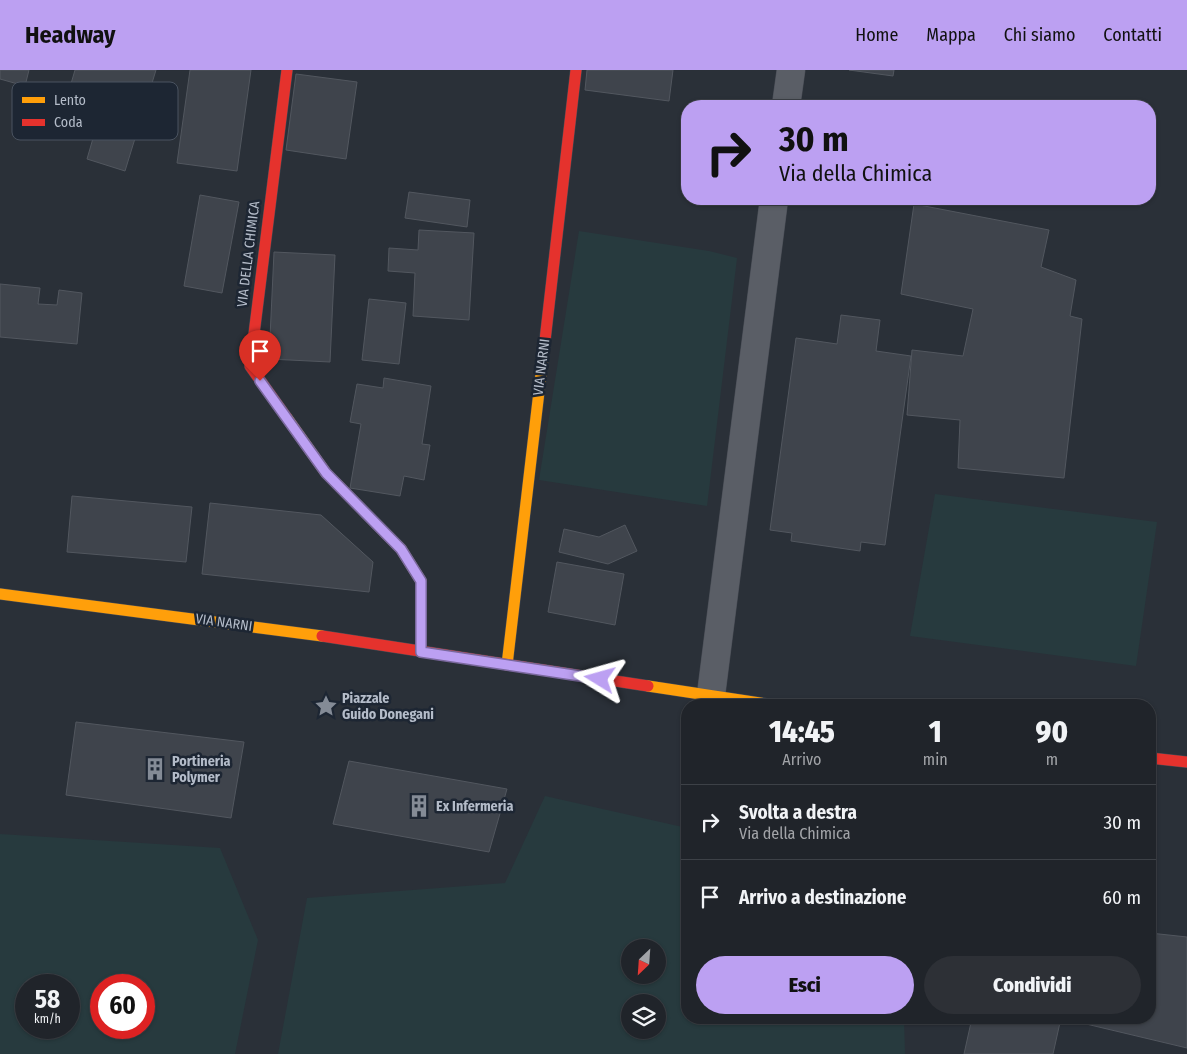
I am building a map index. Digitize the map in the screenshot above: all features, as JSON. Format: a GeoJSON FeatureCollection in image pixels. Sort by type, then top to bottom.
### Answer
{"type":"FeatureCollection","features":[{"type":"Feature","properties":{"kind":"street","name":"VIA DELLA CHIMICA"},"geometry":{"type":"LineString","coordinates":[[286,70],[250,366],[326,473],[401,549],[421,581],[421,652]]}},
{"type":"Feature","properties":{"kind":"street","name":"VIA NARNI"},"geometry":{"type":"LineString","coordinates":[[506,665],[576,70]]}},
{"type":"Feature","properties":{"kind":"street"},"geometry":{"type":"LineString","coordinates":[[787,100],[791,70]]}},
{"type":"Feature","properties":{"kind":"street"},"geometry":{"type":"LineString","coordinates":[[711,695],[773,205]]}},
{"type":"Feature","properties":{"kind":"street","name":"VIA NARNI"},"geometry":{"type":"LineString","coordinates":[[0,594],[256,626],[736,699]]}},
{"type":"Feature","properties":{"kind":"street"},"geometry":{"type":"LineString","coordinates":[[1156,759],[1187,762]]}},
{"type":"Feature","properties":{"kind":"green space"},"geometry":{"type":"Polygon","coordinates":[[[579,231],[709,251],[737,258],[707,506],[539,480],[579,231]]]}},
{"type":"Feature","properties":{"kind":"green space"},"geometry":{"type":"Polygon","coordinates":[[[935,494],[1157,522],[1136,666],[910,636],[935,494]]]}},
{"type":"Feature","properties":{"kind":"green space"},"geometry":{"type":"Polygon","coordinates":[[[545,796],[681,827],[681,1024],[904,1024],[905,1054],[278,1054],[307,898],[505,883],[545,796]]]}},
{"type":"Feature","properties":{"kind":"green space"},"geometry":{"type":"Polygon","coordinates":[[[0,834],[220,848],[258,940],[235,1054],[0,1054],[0,834]]]}},
{"type":"Feature","properties":{"kind":"building"},"geometry":{"type":"Polygon","coordinates":[[[0,70],[29,70],[26,82],[12,82],[0,79],[0,70]]]}},
{"type":"Feature","properties":{"kind":"building"},"geometry":{"type":"Polygon","coordinates":[[[75,70],[156,70],[152,82],[72,82],[75,70]]]}},
{"type":"Feature","properties":{"kind":"building"},"geometry":{"type":"Polygon","coordinates":[[[190,70],[251,70],[237,171],[177,163],[190,70]]]}},
{"type":"Feature","properties":{"kind":"building"},"geometry":{"type":"Polygon","coordinates":[[[587,70],[673,70],[669,101],[585,90],[587,70]]]}},
{"type":"Feature","properties":{"kind":"building"},"geometry":{"type":"Polygon","coordinates":[[[849,70],[894,70],[893,76],[849,70]]]}},
{"type":"Feature","properties":{"kind":"building"},"geometry":{"type":"Polygon","coordinates":[[[296,74],[357,82],[346,159],[286,150],[296,74]]]}},
{"type":"Feature","properties":{"kind":"building"},"geometry":{"type":"Polygon","coordinates":[[[93,140],[135,140],[125,171],[87,159],[93,140]]]}},
{"type":"Feature","properties":{"kind":"building"},"geometry":{"type":"Polygon","coordinates":[[[409,192],[470,200],[467,227],[405,218],[409,192]]]}},
{"type":"Feature","properties":{"kind":"building"},"geometry":{"type":"Polygon","coordinates":[[[200,195],[239,202],[222,293],[184,286],[200,195]]]}},
{"type":"Feature","properties":{"kind":"building"},"geometry":{"type":"Polygon","coordinates":[[[914,205],[1049,230],[1041,267],[1076,280],[1070,316],[1082,319],[1064,478],[958,468],[960,420],[907,415],[912,350],[963,356],[973,309],[901,294],[914,205]]]}},
{"type":"Feature","properties":{"kind":"building"},"geometry":{"type":"Polygon","coordinates":[[[419,230],[474,233],[469,320],[413,316],[415,273],[388,271],[389,248],[418,250],[419,230]]]}},
{"type":"Feature","properties":{"kind":"building"},"geometry":{"type":"Polygon","coordinates":[[[274,252],[335,255],[330,362],[269,359],[274,252]]]}},
{"type":"Feature","properties":{"kind":"building"},"geometry":{"type":"Polygon","coordinates":[[[0,284],[40,288],[38,304],[57,305],[59,290],[82,293],[77,344],[0,337],[0,284]]]}},
{"type":"Feature","properties":{"kind":"building"},"geometry":{"type":"Polygon","coordinates":[[[369,299],[406,303],[399,364],[362,360],[369,299]]]}},
{"type":"Feature","properties":{"kind":"building"},"geometry":{"type":"Polygon","coordinates":[[[841,315],[880,320],[876,351],[911,356],[885,545],[861,542],[860,551],[791,541],[792,533],[770,530],[796,338],[837,344],[841,315]]]}},
{"type":"Feature","properties":{"kind":"building"},"geometry":{"type":"Polygon","coordinates":[[[384,378],[431,386],[422,444],[430,445],[424,480],[404,476],[400,496],[350,488],[361,424],[350,422],[357,384],[383,388],[384,378]]]}},
{"type":"Feature","properties":{"kind":"building"},"geometry":{"type":"Polygon","coordinates":[[[72,496],[192,507],[186,562],[67,552],[72,496]]]}},
{"type":"Feature","properties":{"kind":"building"},"geometry":{"type":"Polygon","coordinates":[[[210,503],[321,515],[373,562],[369,592],[202,574],[210,503]]]}},
{"type":"Feature","properties":{"kind":"building"},"geometry":{"type":"Polygon","coordinates":[[[625,525],[637,551],[608,564],[559,552],[564,529],[599,537],[625,525]]]}},
{"type":"Feature","properties":{"kind":"building"},"geometry":{"type":"Polygon","coordinates":[[[557,562],[624,574],[615,625],[548,612],[557,562]]]}},
{"type":"Feature","properties":{"kind":"building","name":"Portineria Polymer"},"geometry":{"type":"Polygon","coordinates":[[[76,722],[244,742],[231,818],[66,795],[76,722]]]}},
{"type":"Feature","properties":{"kind":"building","name":"Ex Infermeria"},"geometry":{"type":"Polygon","coordinates":[[[349,761],[507,789],[489,852],[333,824],[349,761]]]}},
{"type":"Feature","properties":{"kind":"building"},"geometry":{"type":"Polygon","coordinates":[[[1156,934],[1187,937],[1187,1048],[1086,1024],[1156,1024],[1156,934]]]}},
{"type":"Feature","properties":{"kind":"building"},"geometry":{"type":"Polygon","coordinates":[[[971,1024],[1060,1024],[1053,1054],[964,1054],[971,1024]]]}},
{"type":"Feature","properties":{"kind":"traffic: slow"},"geometry":{"type":"LineString","coordinates":[[507,665],[544,349]]}},
{"type":"Feature","properties":{"kind":"traffic: slow"},"geometry":{"type":"LineString","coordinates":[[287,418],[326,473],[401,549],[421,581],[421,652]]}},
{"type":"Feature","properties":{"kind":"traffic: slow"},"geometry":{"type":"LineString","coordinates":[[0,594],[322,636]]}},
{"type":"Feature","properties":{"kind":"traffic: slow"},"geometry":{"type":"LineString","coordinates":[[648,686],[734,699]]}},
{"type":"Feature","properties":{"kind":"traffic: jam"},"geometry":{"type":"LineString","coordinates":[[287,70],[250,366],[287,418]]}},
{"type":"Feature","properties":{"kind":"traffic: jam"},"geometry":{"type":"LineString","coordinates":[[544,349],[576,70]]}},
{"type":"Feature","properties":{"kind":"traffic: jam"},"geometry":{"type":"LineString","coordinates":[[322,636],[648,686]]}},
{"type":"Feature","properties":{"kind":"traffic: jam"},"geometry":{"type":"LineString","coordinates":[[1156,759],[1187,762]]}},
{"type":"Feature","properties":{"kind":"place","name":"Piazzale Guido Donegani"},"geometry":{"type":"Point","coordinates":[326,706]}},
{"type":"Feature","properties":{"kind":"place","name":"Portineria Polymer"},"geometry":{"type":"Point","coordinates":[155,769]}},
{"type":"Feature","properties":{"kind":"place","name":"Ex Infermeria"},"geometry":{"type":"Point","coordinates":[419,806]}},
{"type":"Feature","properties":{"kind":"route"},"geometry":{"type":"LineString","coordinates":[[260,381],[326,473],[401,549],[421,581],[421,652],[600,679]]}}]}
